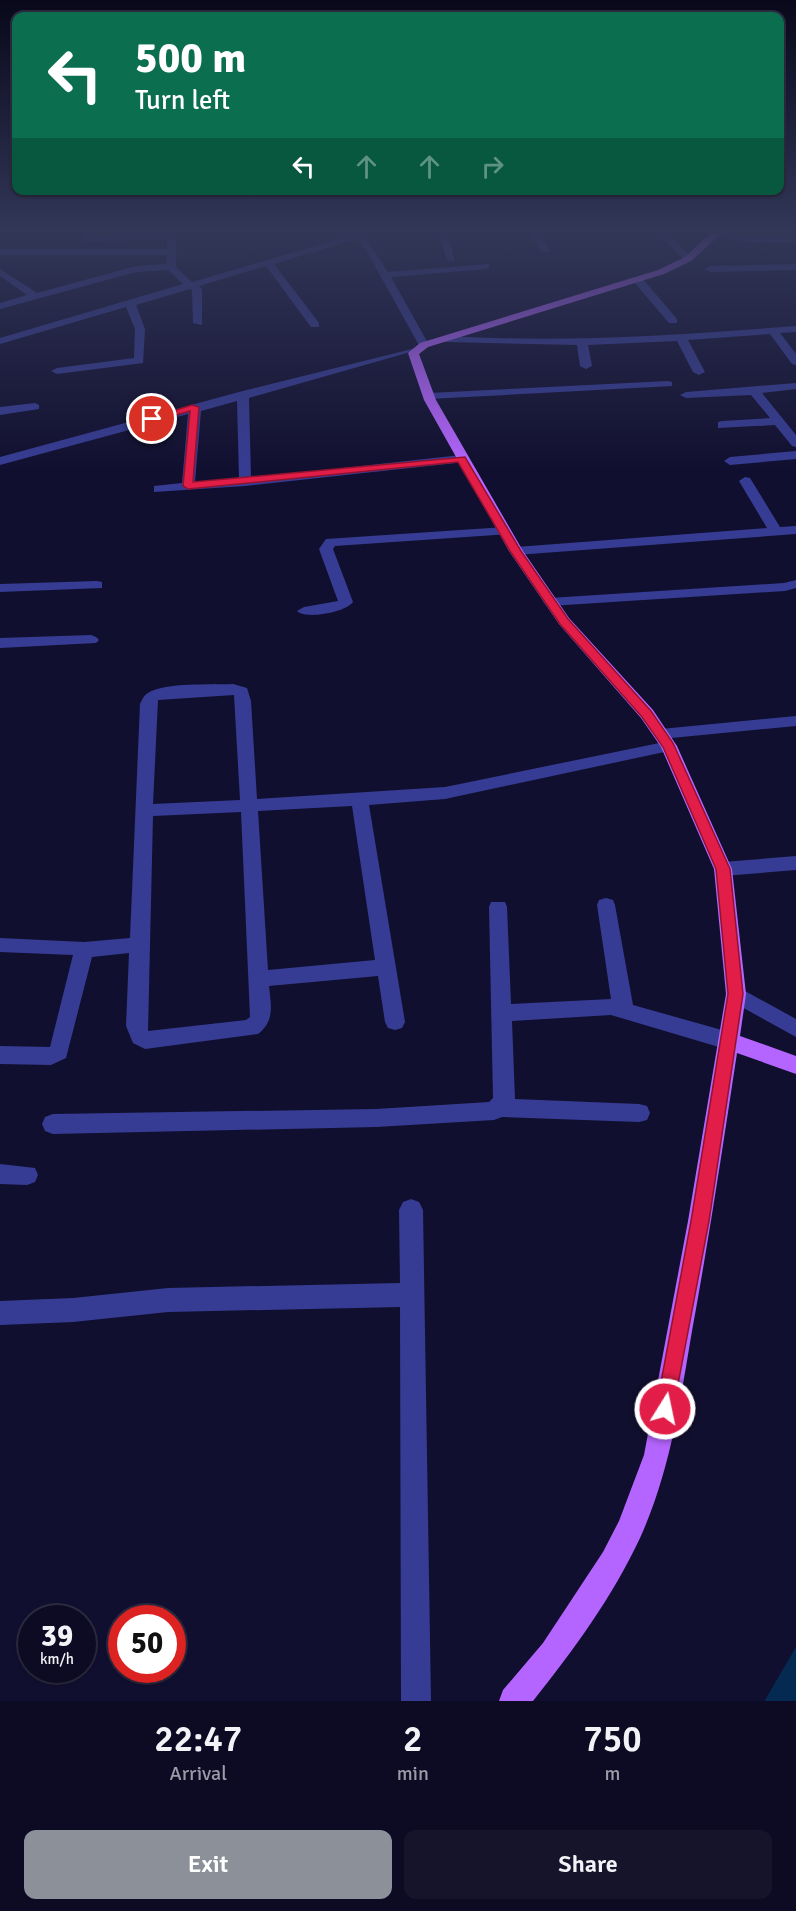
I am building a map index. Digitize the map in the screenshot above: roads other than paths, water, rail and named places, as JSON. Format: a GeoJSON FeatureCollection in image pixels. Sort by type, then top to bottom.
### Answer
{"type":"FeatureCollection","features":[{"type":"Feature","properties":{"kind":"main road"},"geometry":{"type":"LineString","coordinates":[[514,1701],[553,1653],[613,1562],[630,1528],[657,1455],[700,1221],[736,994],[723,869],[665,740],[637,703],[589,651],[550,602],[516,551],[461,459],[429,396],[412,356],[420,347],[533,312]]}},
{"type":"Feature","properties":{"kind":"main road"},"geometry":{"type":"LineString","coordinates":[[729,1041],[796,1065]]}},
{"type":"Feature","properties":{"kind":"street"},"geometry":{"type":"LineString","coordinates":[[0,341],[98,312]]}},
{"type":"Feature","properties":{"kind":"street"},"geometry":{"type":"LineString","coordinates":[[57,371],[139,361],[140,329],[134,312]]}},
{"type":"Feature","properties":{"kind":"street"},"geometry":{"type":"LineString","coordinates":[[198,312],[198,323]]}},
{"type":"Feature","properties":{"kind":"street"},"geometry":{"type":"LineString","coordinates":[[306,312],[315,325]]}},
{"type":"Feature","properties":{"kind":"street"},"geometry":{"type":"LineString","coordinates":[[0,461],[420,347],[403,312]]}},
{"type":"Feature","properties":{"kind":"street"},"geometry":{"type":"LineString","coordinates":[[666,312],[673,321]]}},
{"type":"Feature","properties":{"kind":"street"},"geometry":{"type":"LineString","coordinates":[[446,339],[491,342],[582,340],[796,330]]}},
{"type":"Feature","properties":{"kind":"street"},"geometry":{"type":"LineString","coordinates":[[773,331],[796,362]]}},
{"type":"Feature","properties":{"kind":"street"},"geometry":{"type":"LineString","coordinates":[[680,336],[699,372]]}},
{"type":"Feature","properties":{"kind":"street"},"geometry":{"type":"LineString","coordinates":[[582,340],[586,366]]}},
{"type":"Feature","properties":{"kind":"street"},"geometry":{"type":"LineString","coordinates":[[429,396],[668,384]]}},
{"type":"Feature","properties":{"kind":"street"},"geometry":{"type":"LineString","coordinates":[[686,395],[796,386]]}},
{"type":"Feature","properties":{"kind":"street"},"geometry":{"type":"LineString","coordinates":[[754,391],[796,443]]}},
{"type":"Feature","properties":{"kind":"street"},"geometry":{"type":"LineString","coordinates":[[243,394],[245,482]]}},
{"type":"Feature","properties":{"kind":"street"},"geometry":{"type":"LineString","coordinates":[[0,411],[35,406]]}},
{"type":"Feature","properties":{"kind":"street"},"geometry":{"type":"LineString","coordinates":[[188,486],[195,407]]}},
{"type":"Feature","properties":{"kind":"street"},"geometry":{"type":"LineString","coordinates":[[722,425],[777,421]]}},
{"type":"Feature","properties":{"kind":"street"},"geometry":{"type":"LineString","coordinates":[[730,461],[796,455]]}},
{"type":"Feature","properties":{"kind":"street"},"geometry":{"type":"LineString","coordinates":[[159,489],[461,459]]}},
{"type":"Feature","properties":{"kind":"street"},"geometry":{"type":"LineString","coordinates":[[745,481],[776,532]]}},
{"type":"Feature","properties":{"kind":"street"},"geometry":{"type":"LineString","coordinates":[[516,551],[796,530]]}},
{"type":"Feature","properties":{"kind":"street"},"geometry":{"type":"LineString","coordinates":[[304,611],[342,606],[346,602],[326,549],[331,542],[505,531]]}},
{"type":"Feature","properties":{"kind":"street"},"geometry":{"type":"LineString","coordinates":[[550,602],[785,587],[796,584]]}},
{"type":"Feature","properties":{"kind":"street"},"geometry":{"type":"LineString","coordinates":[[0,588],[97,585]]}},
{"type":"Feature","properties":{"kind":"street"},"geometry":{"type":"LineString","coordinates":[[0,643],[91,640]]}},
{"type":"Feature","properties":{"kind":"street"},"geometry":{"type":"LineString","coordinates":[[233,689],[243,696],[261,1014],[259,1022],[251,1028],[145,1040],[140,1037],[136,1026],[146,810],[150,698],[162,693],[233,689]]}},
{"type":"Feature","properties":{"kind":"street"},"geometry":{"type":"LineString","coordinates":[[146,810],[360,800],[482,787],[665,740],[796,721]]}},
{"type":"Feature","properties":{"kind":"street"},"geometry":{"type":"LineString","coordinates":[[360,800],[395,1022]]}},
{"type":"Feature","properties":{"kind":"street"},"geometry":{"type":"LineString","coordinates":[[723,869],[796,863]]}},
{"type":"Feature","properties":{"kind":"street"},"geometry":{"type":"LineString","coordinates":[[606,905],[623,1008]]}},
{"type":"Feature","properties":{"kind":"street"},"geometry":{"type":"LineString","coordinates":[[498,907],[504,1102],[500,1108]]}},
{"type":"Feature","properties":{"kind":"street"},"geometry":{"type":"LineString","coordinates":[[0,945],[84,950],[140,945]]}},
{"type":"Feature","properties":{"kind":"street"},"geometry":{"type":"LineString","coordinates":[[0,1055],[51,1056],[58,1052],[84,950]]}},
{"type":"Feature","properties":{"kind":"street"},"geometry":{"type":"LineString","coordinates":[[260,980],[386,967]]}},
{"type":"Feature","properties":{"kind":"street"},"geometry":{"type":"LineString","coordinates":[[736,994],[796,1029]]}},
{"type":"Feature","properties":{"kind":"street"},"geometry":{"type":"LineString","coordinates":[[503,1012],[623,1008],[729,1041]]}},
{"type":"Feature","properties":{"kind":"street"},"geometry":{"type":"LineString","coordinates":[[53,1124],[376,1118],[476,1114],[500,1108],[639,1113]]}},
{"type":"Feature","properties":{"kind":"street"},"geometry":{"type":"LineString","coordinates":[[0,1174],[27,1175]]}},
{"type":"Feature","properties":{"kind":"street"},"geometry":{"type":"LineString","coordinates":[[411,1210],[416,1701]]}},
{"type":"Feature","properties":{"kind":"street"},"geometry":{"type":"LineString","coordinates":[[0,1312],[73,1310],[168,1300],[304,1295],[413,1296]]}},
{"type":"Feature","properties":{"kind":"water"},"geometry":{"type":"Polygon","coordinates":[[[796,1647],[796,1701],[765,1701],[765,1700],[796,1647]]]}}]}
